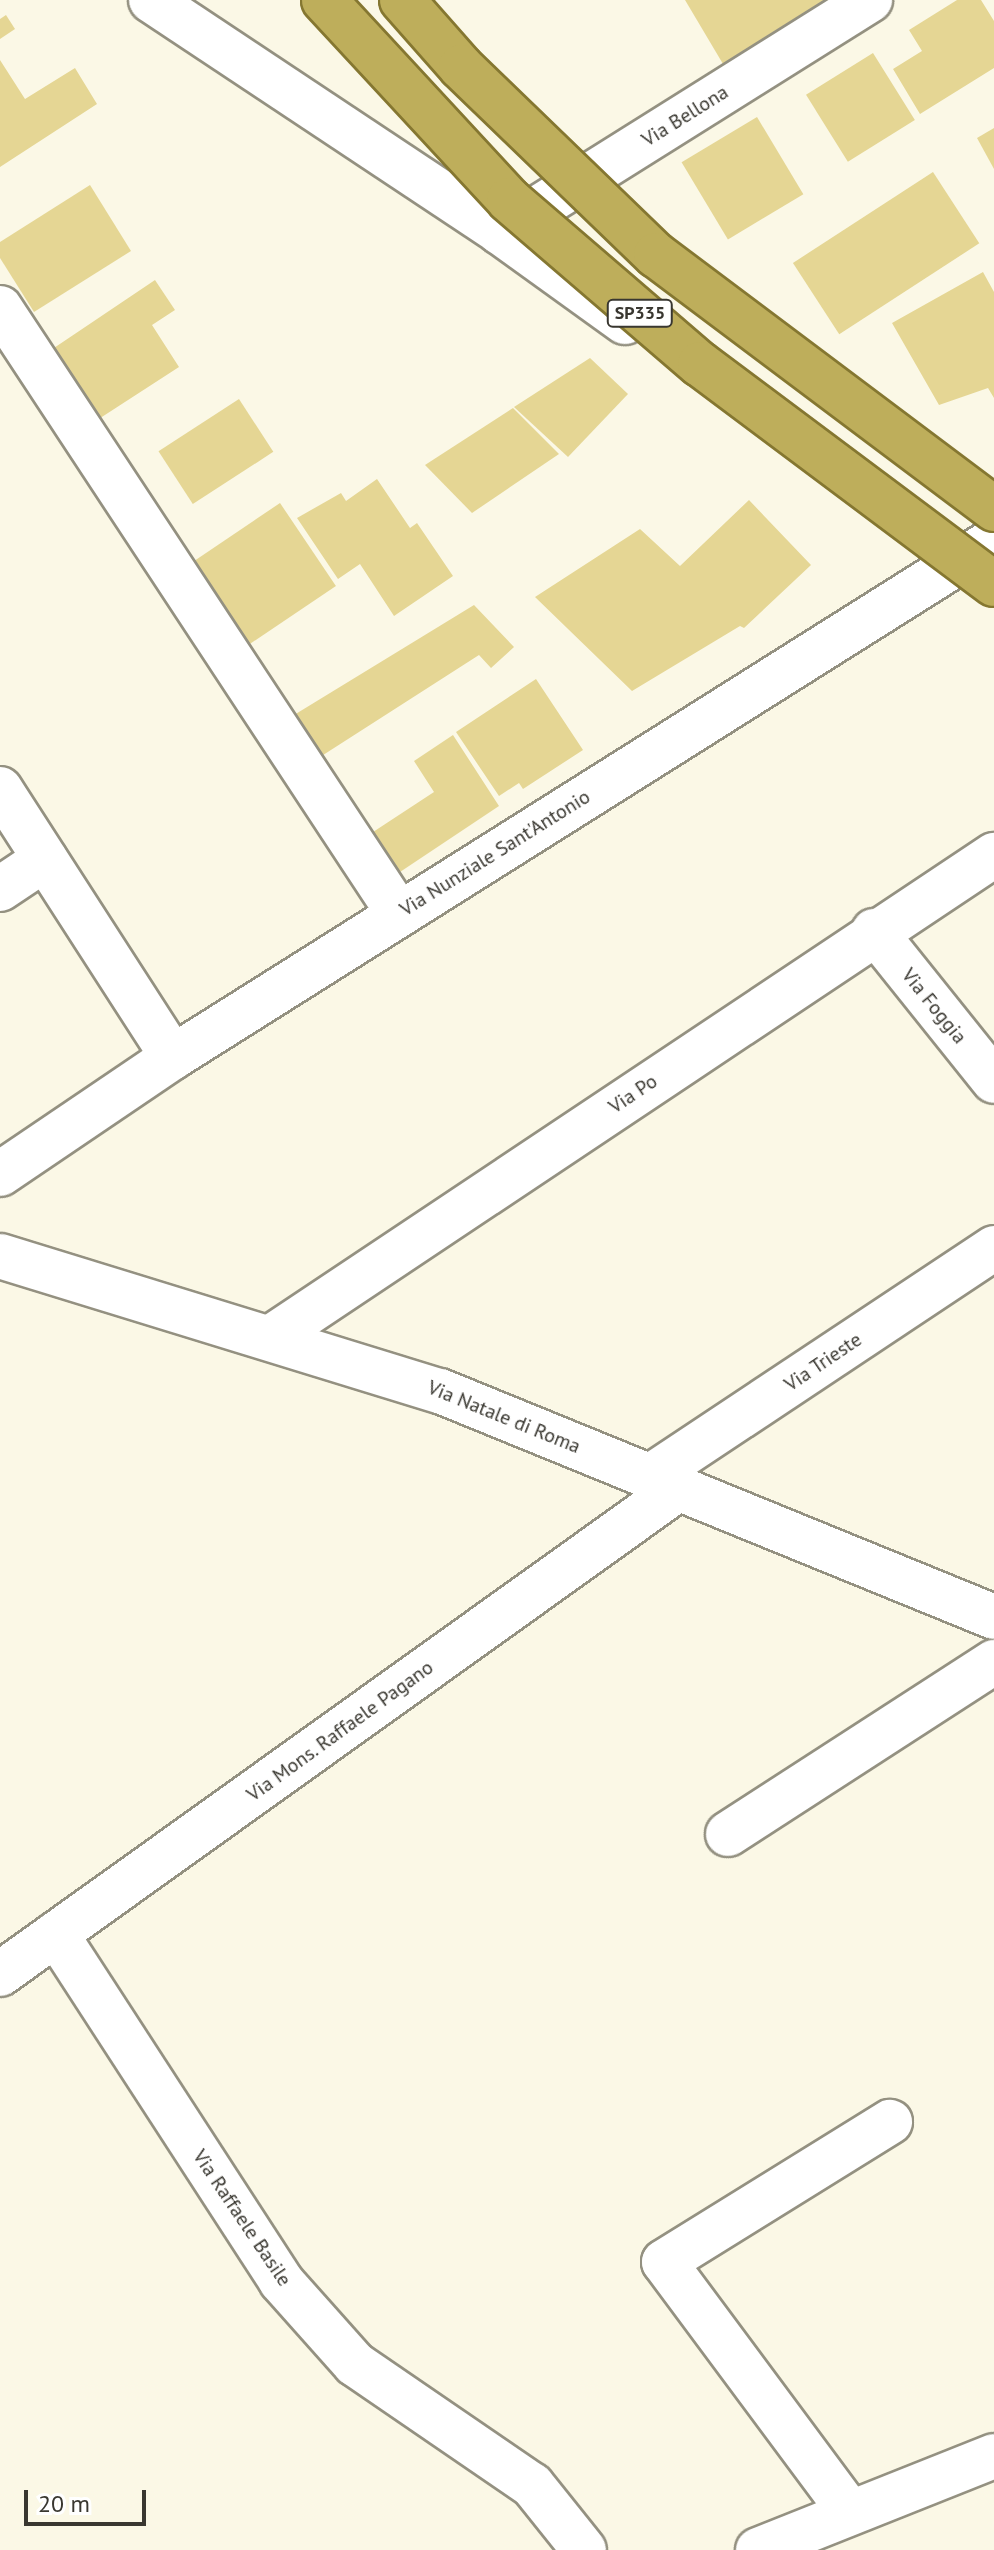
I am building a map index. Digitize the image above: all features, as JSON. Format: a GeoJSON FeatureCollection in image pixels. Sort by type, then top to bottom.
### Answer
{"type":"FeatureCollection","features":[{"type":"Feature","properties":{"kind":"highway","name":"SP335"},"geometry":{"type":"LineString","coordinates":[[324,0],[509,200],[700,364],[994,585]]}},
{"type":"Feature","properties":{"kind":"highway","name":"SP335"},"geometry":{"type":"LineString","coordinates":[[402,0],[461,67],[656,255],[994,509]]}},
{"type":"Feature","properties":{"kind":"street"},"geometry":{"type":"LineString","coordinates":[[151,0],[500,232],[956,561],[994,585]]}},
{"type":"Feature","properties":{"kind":"street","name":"Via Bellona"},"geometry":{"type":"LineString","coordinates":[[500,232],[870,0]]}},
{"type":"Feature","properties":{"kind":"street"},"geometry":{"type":"LineString","coordinates":[[0,308],[399,914]]}},
{"type":"Feature","properties":{"kind":"street","name":"Via Nunziale Sant'Antonio"},"geometry":{"type":"LineString","coordinates":[[0,1174],[173,1057],[956,561],[994,540]]}},
{"type":"Feature","properties":{"kind":"street"},"geometry":{"type":"LineString","coordinates":[[0,789],[173,1057]]}},
{"type":"Feature","properties":{"kind":"street","name":"Via Po"},"geometry":{"type":"LineString","coordinates":[[273,1336],[874,931],[994,855]]}},
{"type":"Feature","properties":{"kind":"street"},"geometry":{"type":"LineString","coordinates":[[0,889],[45,859]]}},
{"type":"Feature","properties":{"kind":"street","name":"Via Foggia"},"geometry":{"type":"LineString","coordinates":[[874,931],[994,1081]]}},
{"type":"Feature","properties":{"kind":"street","name":"Via Trieste"},"geometry":{"type":"LineString","coordinates":[[665,1482],[994,1248]]}},
{"type":"Feature","properties":{"kind":"street","name":"Via Natale di Roma"},"geometry":{"type":"LineString","coordinates":[[0,1256],[273,1336],[440,1391],[994,1617]]}},
{"type":"Feature","properties":{"kind":"street","name":"Via Mons. Raffaele Pagano"},"geometry":{"type":"LineString","coordinates":[[0,1974],[665,1482]]}},
{"type":"Feature","properties":{"kind":"street"},"geometry":{"type":"LineString","coordinates":[[728,1834],[994,1662]]}},
{"type":"Feature","properties":{"kind":"street","name":"Via Raffaele Basile"},"geometry":{"type":"LineString","coordinates":[[56,1934],[281,2281],[355,2364],[532,2485],[584,2550]]}},
{"type":"Feature","properties":{"kind":"street"},"geometry":{"type":"LineString","coordinates":[[849,2511],[664,2262],[890,2122]]}},
{"type":"Feature","properties":{"kind":"street"},"geometry":{"type":"LineString","coordinates":[[758,2550],[849,2511],[994,2456]]}},
{"type":"Feature","properties":{"kind":"building"},"geometry":{"type":"Polygon","coordinates":[[[685,0],[831,0],[723,64],[685,0]]]}},
{"type":"Feature","properties":{"kind":"building"},"geometry":{"type":"Polygon","coordinates":[[[957,0],[981,0],[994,21],[994,68],[920,114],[893,69],[922,51],[909,30],[957,0]]]}},
{"type":"Feature","properties":{"kind":"building"},"geometry":{"type":"Polygon","coordinates":[[[6,15],[15,29],[0,39],[0,19],[6,15]]]}},
{"type":"Feature","properties":{"kind":"building"},"geometry":{"type":"Polygon","coordinates":[[[873,53],[915,120],[848,162],[806,95],[873,53]]]}},
{"type":"Feature","properties":{"kind":"building"},"geometry":{"type":"Polygon","coordinates":[[[0,60],[25,99],[75,68],[97,104],[0,167],[0,60]]]}},
{"type":"Feature","properties":{"kind":"building"},"geometry":{"type":"Polygon","coordinates":[[[757,117],[803,194],[728,239],[682,162],[757,117]]]}},
{"type":"Feature","properties":{"kind":"building"},"geometry":{"type":"Polygon","coordinates":[[[994,128],[994,169],[977,138],[994,128]]]}},
{"type":"Feature","properties":{"kind":"building"},"geometry":{"type":"Polygon","coordinates":[[[933,172],[979,243],[839,334],[793,263],[933,172]]]}},
{"type":"Feature","properties":{"kind":"building"},"geometry":{"type":"Polygon","coordinates":[[[90,185],[131,251],[34,312],[0,258],[0,242],[90,185]]]}},
{"type":"Feature","properties":{"kind":"building"},"geometry":{"type":"Polygon","coordinates":[[[983,272],[994,292],[994,398],[988,388],[939,405],[892,323],[983,272]]]}},
{"type":"Feature","properties":{"kind":"building"},"geometry":{"type":"Polygon","coordinates":[[[155,280],[175,310],[152,325],[179,367],[91,424],[45,354],[155,280]]]}},
{"type":"Feature","properties":{"kind":"building"},"geometry":{"type":"Polygon","coordinates":[[[590,358],[628,394],[568,457],[514,407],[590,358]]]}},
{"type":"Feature","properties":{"kind":"building"},"geometry":{"type":"Polygon","coordinates":[[[239,399],[273,452],[193,504],[158,451],[239,399]]]}},
{"type":"Feature","properties":{"kind":"building"},"geometry":{"type":"Polygon","coordinates":[[[513,408],[559,454],[472,513],[425,465],[513,408]]]}},
{"type":"Feature","properties":{"kind":"building"},"geometry":{"type":"Polygon","coordinates":[[[377,479],[410,528],[417,523],[453,576],[394,616],[360,564],[338,579],[297,518],[341,493],[346,501],[377,479]]]}},
{"type":"Feature","properties":{"kind":"building"},"geometry":{"type":"Polygon","coordinates":[[[749,500],[811,565],[744,628],[740,626],[632,691],[535,597],[640,529],[680,566],[749,500]]]}},
{"type":"Feature","properties":{"kind":"building"},"geometry":{"type":"Polygon","coordinates":[[[280,503],[336,586],[246,646],[190,563],[280,503]]]}},
{"type":"Feature","properties":{"kind":"building"},"geometry":{"type":"Polygon","coordinates":[[[474,605],[514,647],[491,668],[479,655],[320,757],[294,715],[474,605]]]}},
{"type":"Feature","properties":{"kind":"building"},"geometry":{"type":"Polygon","coordinates":[[[536,679],[583,750],[523,789],[519,783],[499,796],[456,732],[536,679]]]}},
{"type":"Feature","properties":{"kind":"building"},"geometry":{"type":"Polygon","coordinates":[[[453,735],[499,806],[397,874],[370,834],[434,792],[414,761],[453,735]]]}}]}
